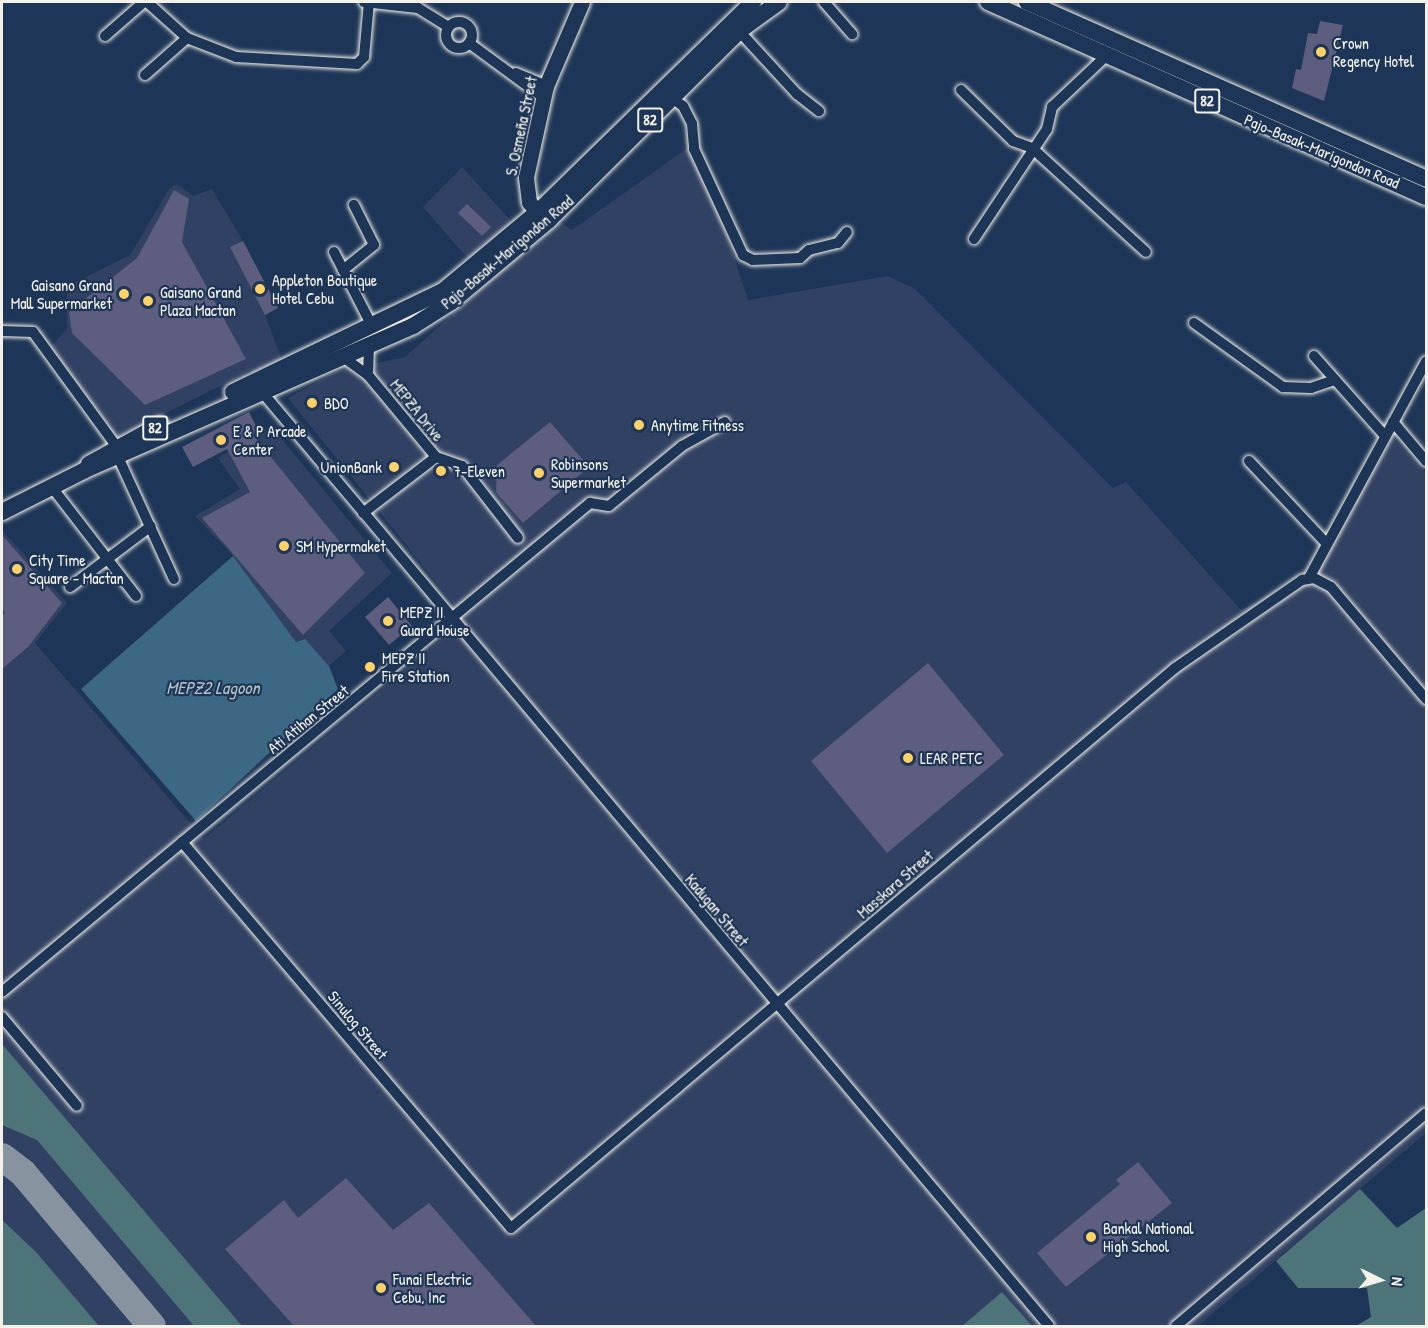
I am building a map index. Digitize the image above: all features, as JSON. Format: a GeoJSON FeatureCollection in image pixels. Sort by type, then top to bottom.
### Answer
{"type":"FeatureCollection","features":[{"type":"Feature","properties":{"kind":"main road","name":"Pajo-Basak-Marigondon Road"},"geometry":{"type":"LineString","coordinates":[[541,218],[753,2]]}},
{"type":"Feature","properties":{"kind":"main road","name":"Pajo-Basak-Marigondon Road"},"geometry":{"type":"LineString","coordinates":[[118,452],[343,357],[451,302],[672,98],[739,31],[779,2]]}},
{"type":"Feature","properties":{"kind":"main road","name":"Pajo-Basak-Marigondon Road"},"geometry":{"type":"LineString","coordinates":[[988,2],[1107,55],[1136,59],[1426,179]]}},
{"type":"Feature","properties":{"kind":"main road","name":"Pajo-Basak-Marigondon Road"},"geometry":{"type":"LineString","coordinates":[[1027,2],[1136,59],[1426,197]]}},
{"type":"Feature","properties":{"kind":"main road","name":"Pajo-Basak-Marigondon Road"},"geometry":{"type":"LineString","coordinates":[[2,512],[443,291],[520,237]]}},
{"type":"Feature","properties":{"kind":"street"},"geometry":{"type":"LineString","coordinates":[[105,36],[146,2],[187,38],[236,57],[357,64],[364,57],[369,2]]}},
{"type":"Feature","properties":{"kind":"street"},"geometry":{"type":"LineString","coordinates":[[363,2],[418,8],[448,27]]}},
{"type":"Feature","properties":{"kind":"street","name":"S. Osmeña Street"},"geometry":{"type":"LineString","coordinates":[[541,218],[527,196],[526,177],[545,92],[582,2]]}},
{"type":"Feature","properties":{"kind":"street"},"geometry":{"type":"LineString","coordinates":[[824,2],[852,34]]}},
{"type":"Feature","properties":{"kind":"street"},"geometry":{"type":"LineString","coordinates":[[459,21],[467,24],[472,31],[469,43],[453,47],[445,35],[448,27],[459,21]]}},
{"type":"Feature","properties":{"kind":"street"},"geometry":{"type":"LineString","coordinates":[[739,31],[797,94],[819,111]]}},
{"type":"Feature","properties":{"kind":"street"},"geometry":{"type":"LineString","coordinates":[[145,75],[187,38]]}},
{"type":"Feature","properties":{"kind":"street"},"geometry":{"type":"LineString","coordinates":[[469,43],[499,66],[545,92]]}},
{"type":"Feature","properties":{"kind":"street"},"geometry":{"type":"LineString","coordinates":[[974,239],[1032,148],[1047,129],[1052,107],[1107,55]]}},
{"type":"Feature","properties":{"kind":"street"},"geometry":{"type":"LineString","coordinates":[[961,90],[1013,141],[1032,148],[1146,252]]}},
{"type":"Feature","properties":{"kind":"street"},"geometry":{"type":"LineString","coordinates":[[672,98],[683,106],[692,124],[694,149],[743,255],[753,260],[800,258],[809,250],[838,243],[847,232]]}},
{"type":"Feature","properties":{"kind":"street"},"geometry":{"type":"LineString","coordinates":[[343,270],[374,245],[354,205]]}},
{"type":"Feature","properties":{"kind":"street"},"geometry":{"type":"LineString","coordinates":[[334,252],[373,328]]}},
{"type":"Feature","properties":{"kind":"street"},"geometry":{"type":"LineString","coordinates":[[1194,323],[1283,387],[1311,388],[1334,380]]}},
{"type":"Feature","properties":{"kind":"street"},"geometry":{"type":"LineString","coordinates":[[2,331],[33,332],[118,452],[174,579]]}},
{"type":"Feature","properties":{"kind":"street","name":"MEPZA Drive"},"geometry":{"type":"LineString","coordinates":[[368,375],[369,345]]}},
{"type":"Feature","properties":{"kind":"street"},"geometry":{"type":"LineString","coordinates":[[1314,356],[1385,435]]}},
{"type":"Feature","properties":{"kind":"street","name":"MEPZA Drive"},"geometry":{"type":"LineString","coordinates":[[343,357],[368,375],[436,457],[462,466],[518,538]]}},
{"type":"Feature","properties":{"kind":"street"},"geometry":{"type":"LineString","coordinates":[[1426,362],[1309,578],[1331,587],[1426,699]]}},
{"type":"Feature","properties":{"kind":"street"},"geometry":{"type":"LineString","coordinates":[[262,392],[363,513],[436,457]]}},
{"type":"Feature","properties":{"kind":"street","name":"Ati Atihan Street"},"geometry":{"type":"LineString","coordinates":[[2,992],[453,620],[591,502],[609,506],[682,446],[725,422]]}},
{"type":"Feature","properties":{"kind":"street"},"geometry":{"type":"LineString","coordinates":[[1392,422],[1426,460]]}},
{"type":"Feature","properties":{"kind":"street"},"geometry":{"type":"LineString","coordinates":[[1249,461],[1326,543]]}},
{"type":"Feature","properties":{"kind":"street"},"geometry":{"type":"LineString","coordinates":[[51,486],[136,596]]}},
{"type":"Feature","properties":{"kind":"street","name":"Kadugan Street"},"geometry":{"type":"LineString","coordinates":[[363,513],[1049,1326]]}},
{"type":"Feature","properties":{"kind":"street"},"geometry":{"type":"LineString","coordinates":[[70,587],[151,526]]}},
{"type":"Feature","properties":{"kind":"street","name":"Masskara Street"},"geometry":{"type":"LineString","coordinates":[[511,1228],[1174,668],[1309,578]]}},
{"type":"Feature","properties":{"kind":"street","name":"Sinulog Street"},"geometry":{"type":"LineString","coordinates":[[182,842],[511,1228]]}},
{"type":"Feature","properties":{"kind":"street"},"geometry":{"type":"LineString","coordinates":[[2,1017],[77,1106]]}},
{"type":"Feature","properties":{"kind":"street"},"geometry":{"type":"LineString","coordinates":[[1176,1326],[1426,1113]]}},
{"type":"Feature","properties":{"kind":"shaded area"},"geometry":{"type":"Polygon","coordinates":[[[696,142],[748,300],[888,276],[915,289],[1113,488],[1126,482],[1241,610],[1314,576],[1391,436],[1426,474],[1426,1133],[1198,1326],[1032,1326],[1002,1293],[962,1326],[2,1326],[2,530],[67,603],[35,643],[204,839],[466,619],[288,398],[336,372],[405,357],[557,221],[572,230],[696,142]]]}},
{"type":"Feature","properties":{"kind":"shaded area"},"geometry":{"type":"Polygon","coordinates":[[[462,167],[512,222],[469,260],[423,207],[462,167]]]}},
{"type":"Feature","properties":{"kind":"shaded area"},"geometry":{"type":"Polygon","coordinates":[[[177,184],[193,196],[212,189],[243,241],[278,308],[265,315],[283,363],[256,375],[251,370],[117,438],[48,349],[67,329],[67,286],[130,255],[169,189],[177,184]]]}},
{"type":"Feature","properties":{"kind":"shaded area","name":"SM Hypermaket"},"geometry":{"type":"Polygon","coordinates":[[[271,426],[392,573],[329,631],[346,651],[329,666],[305,639],[296,642],[233,556],[195,516],[240,489],[218,458],[271,426]]]}},
{"type":"Feature","properties":{"kind":"green space"},"geometry":{"type":"Polygon","coordinates":[[[2,1044],[242,1326],[194,1326],[37,1140],[2,1125],[2,1044]]]}},
{"type":"Feature","properties":{"kind":"green space"},"geometry":{"type":"Polygon","coordinates":[[[1360,1189],[1397,1228],[1426,1208],[1426,1326],[1356,1326],[1371,1317],[1367,1288],[1298,1288],[1276,1261],[1360,1189]]]}},
{"type":"Feature","properties":{"kind":"green space"},"geometry":{"type":"Polygon","coordinates":[[[2,1220],[36,1252],[99,1326],[2,1326],[2,1220]]]}},
{"type":"Feature","properties":{"kind":"green space"},"geometry":{"type":"Polygon","coordinates":[[[1002,1292],[1032,1326],[962,1326],[1002,1292]]]}},
{"type":"Feature","properties":{"kind":"water","name":"MEPZ2 Lagoon"},"geometry":{"type":"Polygon","coordinates":[[[233,556],[296,642],[305,639],[329,666],[338,689],[196,821],[81,689],[233,556]]]}},
{"type":"Feature","properties":{"kind":"building","name":"Crown Regency Hotel"},"geometry":{"type":"Polygon","coordinates":[[[1320,21],[1343,25],[1324,101],[1292,88],[1296,69],[1301,70],[1308,33],[1317,34],[1320,21]]]}},
{"type":"Feature","properties":{"kind":"building","name":"Gaisano Grand Plaza Mactan"},"geometry":{"type":"Polygon","coordinates":[[[174,190],[189,199],[182,242],[246,359],[145,405],[72,333],[69,312],[137,258],[174,190]]]}},
{"type":"Feature","properties":{"kind":"building"},"geometry":{"type":"Polygon","coordinates":[[[467,204],[491,227],[482,236],[458,213],[467,204]]]}},
{"type":"Feature","properties":{"kind":"building","name":"Appleton Boutique Hotel Cebu"},"geometry":{"type":"Polygon","coordinates":[[[243,241],[278,308],[265,315],[230,247],[243,241]]]}},
{"type":"Feature","properties":{"kind":"building","name":"SM Hypermaket"},"geometry":{"type":"Polygon","coordinates":[[[249,412],[259,432],[253,435],[365,573],[303,635],[202,518],[250,492],[227,449],[193,467],[182,447],[249,412]]]}},
{"type":"Feature","properties":{"kind":"building","name":"Robinsons Supermarket"},"geometry":{"type":"Polygon","coordinates":[[[550,422],[589,467],[523,523],[496,492],[497,465],[550,422]]]}},
{"type":"Feature","properties":{"kind":"building","name":"City Time Square - Mactan"},"geometry":{"type":"Polygon","coordinates":[[[2,535],[62,603],[28,647],[2,669],[2,616],[5,613],[2,608],[2,535]]]}},
{"type":"Feature","properties":{"kind":"building","name":"MEPZ II Guard House"},"geometry":{"type":"Polygon","coordinates":[[[388,597],[412,626],[389,645],[365,617],[388,597]]]}},
{"type":"Feature","properties":{"kind":"building","name":"LEAR PETC"},"geometry":{"type":"Polygon","coordinates":[[[928,663],[1004,755],[887,853],[811,761],[928,663]]]}},
{"type":"Feature","properties":{"kind":"building","name":"Bankal National High School"},"geometry":{"type":"Polygon","coordinates":[[[1138,1162],[1172,1203],[1066,1287],[1037,1253],[1120,1184],[1116,1180],[1138,1162]]]}},
{"type":"Feature","properties":{"kind":"building","name":"Funai Electric Cebu, Inc"},"geometry":{"type":"Polygon","coordinates":[[[346,1178],[393,1230],[429,1203],[536,1326],[294,1326],[225,1249],[284,1200],[298,1218],[346,1178]]]}},
{"type":"Feature","properties":{"kind":"taxiway"},"geometry":{"type":"LineString","coordinates":[[2,1157],[23,1173],[152,1326]]}},
{"type":"Feature","properties":{"kind":"place","name":"Crown Regency Hotel"},"geometry":{"type":"Point","coordinates":[1321,52]}},
{"type":"Feature","properties":{"kind":"place","name":"Appleton Boutique Hotel Cebu"},"geometry":{"type":"Point","coordinates":[260,289]}},
{"type":"Feature","properties":{"kind":"place","name":"Gaisano Grand Mall Supermarket"},"geometry":{"type":"Point","coordinates":[124,294]}},
{"type":"Feature","properties":{"kind":"place","name":"Gaisano Grand Plaza Mactan"},"geometry":{"type":"Point","coordinates":[148,301]}},
{"type":"Feature","properties":{"kind":"place","name":"BDO"},"geometry":{"type":"Point","coordinates":[312,403]}},
{"type":"Feature","properties":{"kind":"place","name":"Anytime Fitness"},"geometry":{"type":"Point","coordinates":[639,425]}},
{"type":"Feature","properties":{"kind":"place","name":"E & P Arcade Center"},"geometry":{"type":"Point","coordinates":[221,440]}},
{"type":"Feature","properties":{"kind":"place","name":"UnionBank"},"geometry":{"type":"Point","coordinates":[394,467]}},
{"type":"Feature","properties":{"kind":"place","name":"7-Eleven"},"geometry":{"type":"Point","coordinates":[441,471]}},
{"type":"Feature","properties":{"kind":"place","name":"Robinsons Supermarket"},"geometry":{"type":"Point","coordinates":[539,473]}},
{"type":"Feature","properties":{"kind":"place","name":"SM Hypermaket"},"geometry":{"type":"Point","coordinates":[284,546]}},
{"type":"Feature","properties":{"kind":"place","name":"City Time Square - Mactan"},"geometry":{"type":"Point","coordinates":[17,569]}},
{"type":"Feature","properties":{"kind":"place","name":"MEPZ II Guard House"},"geometry":{"type":"Point","coordinates":[388,621]}},
{"type":"Feature","properties":{"kind":"place","name":"MEPZ II Fire Station"},"geometry":{"type":"Point","coordinates":[370,667]}},
{"type":"Feature","properties":{"kind":"place","name":"LEAR PETC"},"geometry":{"type":"Point","coordinates":[908,758]}},
{"type":"Feature","properties":{"kind":"place","name":"Bankal National High School"},"geometry":{"type":"Point","coordinates":[1091,1237]}},
{"type":"Feature","properties":{"kind":"place","name":"Funai Electric Cebu, Inc"},"geometry":{"type":"Point","coordinates":[381,1288]}}]}
